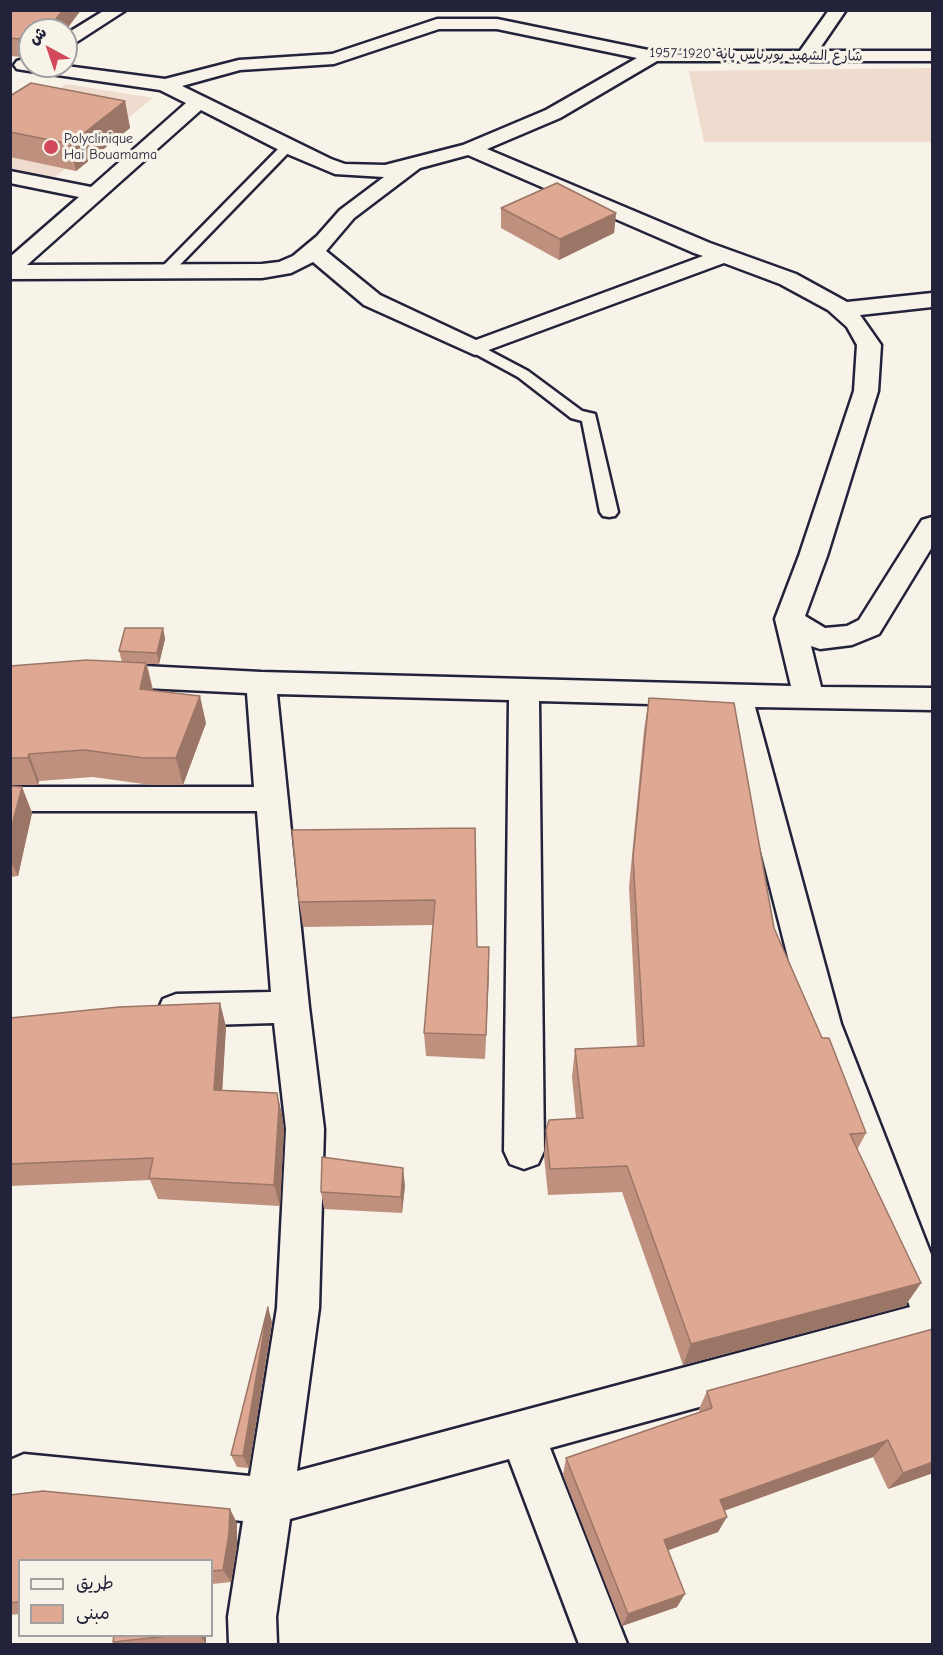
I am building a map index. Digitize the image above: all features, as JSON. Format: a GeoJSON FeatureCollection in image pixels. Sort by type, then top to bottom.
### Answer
{"type":"FeatureCollection","features":[{"type":"Feature","properties":{"kind":"street"},"geometry":{"type":"LineString","coordinates":[[78,33],[117,10]]}},
{"type":"Feature","properties":{"kind":"street"},"geometry":{"type":"LineString","coordinates":[[510,27],[528,10]]}},
{"type":"Feature","properties":{"kind":"street"},"geometry":{"type":"LineString","coordinates":[[805,56],[838,10]]}},
{"type":"Feature","properties":{"kind":"street","name":"شارع الشهيد بوبرناس ياية 1920-1957"},"geometry":{"type":"LineString","coordinates":[[78,73],[165,85],[239,65],[334,59],[437,24],[497,24],[653,56],[933,56]]}},
{"type":"Feature","properties":{"kind":"street"},"geometry":{"type":"LineString","coordinates":[[165,85],[287,147],[342,170],[385,171],[470,148],[553,114],[653,56]]}},
{"type":"Feature","properties":{"kind":"street"},"geometry":{"type":"LineString","coordinates":[[55,85],[65,78]]}},
{"type":"Feature","properties":{"kind":"street"},"geometry":{"type":"LineString","coordinates":[[10,270],[199,102]]}},
{"type":"Feature","properties":{"kind":"street"},"geometry":{"type":"LineString","coordinates":[[470,148],[723,256],[788,279],[841,310],[856,324],[869,345],[866,391],[813,556],[789,619],[809,698]]}},
{"type":"Feature","properties":{"kind":"street"},"geometry":{"type":"LineString","coordinates":[[10,270],[262,271],[292,264],[301,261],[325,241],[347,214],[415,164]]}},
{"type":"Feature","properties":{"kind":"street"},"geometry":{"type":"LineString","coordinates":[[10,177],[95,194]]}},
{"type":"Feature","properties":{"kind":"street"},"geometry":{"type":"LineString","coordinates":[[312,251],[372,300],[475,348],[723,256]]}},
{"type":"Feature","properties":{"kind":"street"},"geometry":{"type":"LineString","coordinates":[[841,310],[933,300]]}},
{"type":"Feature","properties":{"kind":"street"},"geometry":{"type":"LineString","coordinates":[[789,619],[820,639],[852,635],[869,627],[933,526]]}},
{"type":"Feature","properties":{"kind":"street"},"geometry":{"type":"LineString","coordinates":[[82,674],[261,683],[809,698],[933,699]]}},
{"type":"Feature","properties":{"kind":"street"},"geometry":{"type":"LineString","coordinates":[[253,1644],[252,1617],[298,1308],[305,1129],[291,1007],[261,683]]}},
{"type":"Feature","properties":{"kind":"street"},"geometry":{"type":"LineString","coordinates":[[524,690],[524,1151]]}},
{"type":"Feature","properties":{"kind":"street"},"geometry":{"type":"LineString","coordinates":[[737,696],[823,1024],[933,1310]]}},
{"type":"Feature","properties":{"kind":"street"},"geometry":{"type":"LineString","coordinates":[[10,799],[272,799]]}},
{"type":"Feature","properties":{"kind":"street"},"geometry":{"type":"LineString","coordinates":[[145,1011],[291,1007]]}},
{"type":"Feature","properties":{"kind":"street"},"geometry":{"type":"LineString","coordinates":[[10,1484],[24,1477],[270,1501],[933,1322]]}},
{"type":"Feature","properties":{"kind":"street"},"geometry":{"type":"LineString","coordinates":[[522,1432],[603,1644]]}},
{"type":"Feature","properties":{"kind":"lane"},"geometry":{"type":"LineString","coordinates":[[166,271],[287,147]]}},
{"type":"Feature","properties":{"kind":"lane"},"geometry":{"type":"LineString","coordinates":[[475,348],[522,374],[577,415],[589,417],[609,512]]}},
{"type":"Feature","properties":{"kind":"shaded area"},"geometry":{"type":"Polygon","coordinates":[[[932,68],[932,142],[704,142],[689,71],[932,68]]]}},
{"type":"Feature","properties":{"kind":"shaded area","name":"Polyclinique Hai Bouamama"},"geometry":{"type":"Polygon","coordinates":[[[66,84],[153,98],[55,177],[11,169],[11,125],[66,84]]]}},
{"type":"Feature","properties":{"kind":"building"},"geometry":{"type":"Polygon","coordinates":[[[10,10],[63,10],[57,18],[18,18],[18,39],[10,38],[10,10]]]}},
{"type":"Feature","properties":{"kind":"building"},"geometry":{"type":"Polygon","coordinates":[[[31,83],[125,101],[70,144],[10,132],[10,96],[31,83]]]}},
{"type":"Feature","properties":{"kind":"building"},"geometry":{"type":"Polygon","coordinates":[[[557,183],[616,213],[560,239],[501,208],[557,183]]]}},
{"type":"Feature","properties":{"kind":"building"},"geometry":{"type":"Polygon","coordinates":[[[125,628],[163,628],[157,653],[119,651],[125,628]]]}},
{"type":"Feature","properties":{"kind":"building"},"geometry":{"type":"Polygon","coordinates":[[[87,660],[146,663],[140,689],[200,696],[176,758],[144,758],[84,750],[29,754],[28,758],[10,758],[10,666],[87,660]]]}},
{"type":"Feature","properties":{"kind":"building"},"geometry":{"type":"Polygon","coordinates":[[[649,698],[734,703],[774,928],[822,1038],[829,1038],[866,1133],[850,1134],[921,1283],[691,1344],[627,1166],[550,1169],[546,1130],[549,1120],[583,1118],[575,1049],[644,1046],[633,857],[649,698]]]}},
{"type":"Feature","properties":{"kind":"building"},"geometry":{"type":"Polygon","coordinates":[[[10,786],[22,787],[10,833],[10,786]]]}},
{"type":"Feature","properties":{"kind":"building"},"geometry":{"type":"Polygon","coordinates":[[[475,828],[477,947],[489,947],[486,1035],[424,1033],[435,900],[299,902],[292,830],[475,828]]]}},
{"type":"Feature","properties":{"kind":"building"},"geometry":{"type":"Polygon","coordinates":[[[220,1003],[214,1090],[277,1093],[279,1107],[274,1185],[149,1178],[153,1158],[10,1164],[10,1018],[119,1007],[220,1003]]]}},
{"type":"Feature","properties":{"kind":"building"},"geometry":{"type":"Polygon","coordinates":[[[322,1157],[403,1168],[401,1197],[321,1192],[322,1157]]]}},
{"type":"Feature","properties":{"kind":"building"},"geometry":{"type":"Polygon","coordinates":[[[268,1307],[243,1456],[231,1455],[268,1307]]]}},
{"type":"Feature","properties":{"kind":"building"},"geometry":{"type":"Polygon","coordinates":[[[933,1329],[933,1462],[903,1473],[888,1440],[720,1500],[727,1517],[664,1540],[685,1594],[628,1614],[566,1458],[712,1408],[707,1391],[933,1329]]]}},
{"type":"Feature","properties":{"kind":"building"},"geometry":{"type":"Polygon","coordinates":[[[43,1491],[230,1509],[223,1570],[213,1571],[213,1559],[18,1559],[18,1602],[10,1603],[10,1495],[43,1491]]]}},
{"type":"Feature","properties":{"kind":"building"},"geometry":{"type":"Polygon","coordinates":[[[114,1637],[159,1637],[113,1642],[114,1637]]]}},
{"type":"Feature","properties":{"kind":"place","name":"Polyclinique Hai Bouamama"},"geometry":{"type":"Point","coordinates":[51,147]}}]}
